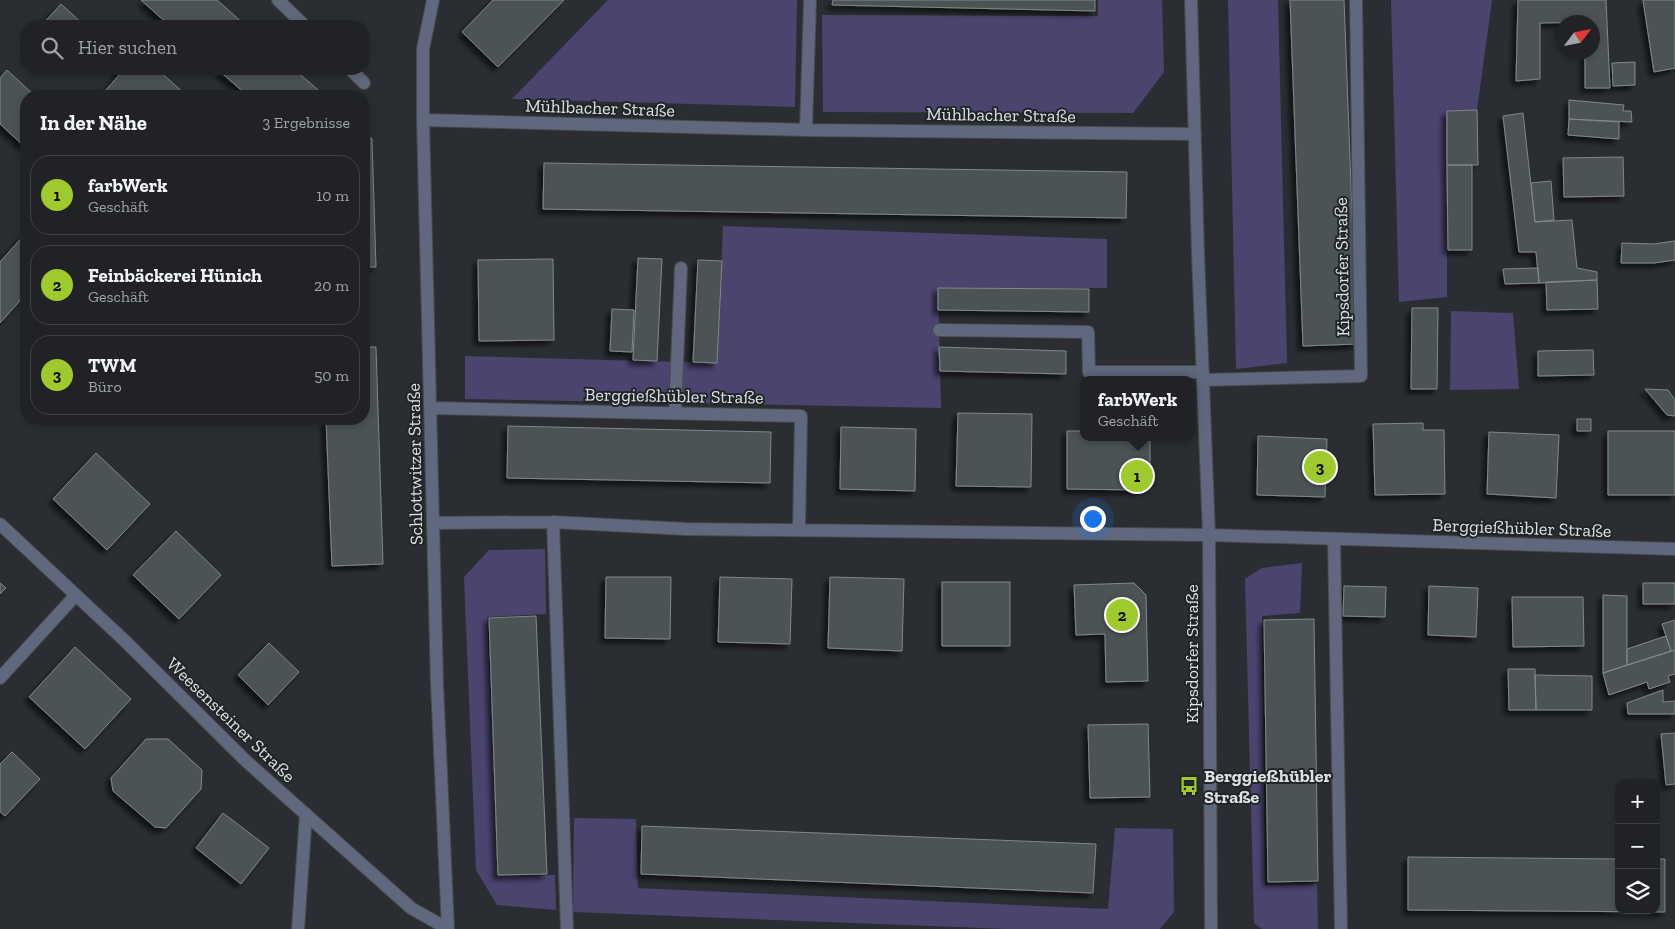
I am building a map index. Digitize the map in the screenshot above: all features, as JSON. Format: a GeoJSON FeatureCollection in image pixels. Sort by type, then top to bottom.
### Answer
{"type":"FeatureCollection","features":[{"type":"Feature","properties":{"kind":"street"},"geometry":{"type":"LineString","coordinates":[[278,0],[299,20]]}},
{"type":"Feature","properties":{"kind":"street","name":"Schlottwitzer Straße"},"geometry":{"type":"LineString","coordinates":[[433,0],[423,49],[423,120],[437,684],[448,929]]}},
{"type":"Feature","properties":{"kind":"street"},"geometry":{"type":"LineString","coordinates":[[806,130],[810,0]]}},
{"type":"Feature","properties":{"kind":"street","name":"Kipsdorfer Straße"},"geometry":{"type":"LineString","coordinates":[[1192,0],[1209,535],[1211,929]]}},
{"type":"Feature","properties":{"kind":"street","name":"Kipsdorfer Straße"},"geometry":{"type":"LineString","coordinates":[[1203,376],[1360,376],[1356,0]]}},
{"type":"Feature","properties":{"kind":"street"},"geometry":{"type":"LineString","coordinates":[[356,75],[364,83]]}},
{"type":"Feature","properties":{"kind":"street","name":"Mühlbacher Straße"},"geometry":{"type":"LineString","coordinates":[[423,120],[806,130],[1195,134]]}},
{"type":"Feature","properties":{"kind":"street"},"geometry":{"type":"LineString","coordinates":[[675,413],[680,268]]}},
{"type":"Feature","properties":{"kind":"street"},"geometry":{"type":"LineString","coordinates":[[939,330],[1088,332],[1089,372],[1203,376]]}},
{"type":"Feature","properties":{"kind":"street","name":"Berggießhübler Straße"},"geometry":{"type":"LineString","coordinates":[[431,408],[801,416],[799,530]]}},
{"type":"Feature","properties":{"kind":"street"},"geometry":{"type":"LineString","coordinates":[[554,522],[567,929]]}},
{"type":"Feature","properties":{"kind":"street","name":"Berggießhübler Straße"},"geometry":{"type":"LineString","coordinates":[[434,523],[554,522],[686,529],[1209,535],[1675,549]]}},
{"type":"Feature","properties":{"kind":"street","name":"Weesensteiner Straße"},"geometry":{"type":"LineString","coordinates":[[0,524],[125,641],[246,761],[411,908],[448,929]]}},
{"type":"Feature","properties":{"kind":"street"},"geometry":{"type":"LineString","coordinates":[[1334,540],[1341,929]]}},
{"type":"Feature","properties":{"kind":"street"},"geometry":{"type":"LineString","coordinates":[[0,678],[75,596]]}},
{"type":"Feature","properties":{"kind":"street"},"geometry":{"type":"LineString","coordinates":[[298,929],[306,814]]}},
{"type":"Feature","properties":{"kind":"shaded area"},"geometry":{"type":"Polygon","coordinates":[[[608,0],[797,0],[795,107],[512,99],[608,0]]]}},
{"type":"Feature","properties":{"kind":"shaded area"},"geometry":{"type":"Polygon","coordinates":[[[1098,0],[1162,0],[1164,72],[1133,113],[823,112],[822,15],[1098,16],[1098,0]]]}},
{"type":"Feature","properties":{"kind":"shaded area"},"geometry":{"type":"Polygon","coordinates":[[[1228,0],[1278,0],[1287,363],[1236,369],[1228,0]]]}},
{"type":"Feature","properties":{"kind":"shaded area"},"geometry":{"type":"Polygon","coordinates":[[[1391,0],[1492,0],[1477,110],[1447,111],[1447,297],[1399,302],[1391,0]]]}},
{"type":"Feature","properties":{"kind":"shaded area"},"geometry":{"type":"Polygon","coordinates":[[[723,226],[1107,239],[1107,288],[938,288],[941,408],[465,399],[465,356],[717,363],[723,226]]]}},
{"type":"Feature","properties":{"kind":"shaded area"},"geometry":{"type":"Polygon","coordinates":[[[1451,311],[1513,313],[1519,389],[1450,390],[1451,311]]]}},
{"type":"Feature","properties":{"kind":"shaded area"},"geometry":{"type":"Polygon","coordinates":[[[545,549],[546,614],[487,617],[498,876],[555,875],[556,910],[497,905],[476,870],[464,577],[489,550],[545,549]]]}},
{"type":"Feature","properties":{"kind":"shaded area"},"geometry":{"type":"Polygon","coordinates":[[[1302,563],[1300,613],[1262,616],[1265,885],[1317,884],[1318,929],[1262,929],[1254,923],[1245,579],[1262,568],[1302,563]]]}},
{"type":"Feature","properties":{"kind":"shaded area"},"geometry":{"type":"Polygon","coordinates":[[[574,818],[636,819],[638,888],[1108,909],[1115,828],[1173,829],[1174,912],[1160,929],[1008,929],[573,912],[574,818]]]}},
{"type":"Feature","properties":{"kind":"building"},"geometry":{"type":"Polygon","coordinates":[[[141,0],[217,0],[239,20],[163,20],[141,0]]]}},
{"type":"Feature","properties":{"kind":"building"},"geometry":{"type":"Polygon","coordinates":[[[493,0],[564,0],[498,67],[462,32],[493,0]]]}},
{"type":"Feature","properties":{"kind":"building"},"geometry":{"type":"Polygon","coordinates":[[[833,0],[1095,0],[1095,11],[832,5],[833,0]]]}},
{"type":"Feature","properties":{"kind":"building"},"geometry":{"type":"Polygon","coordinates":[[[1290,0],[1344,0],[1357,344],[1303,346],[1290,0]]]}},
{"type":"Feature","properties":{"kind":"building"},"geometry":{"type":"Polygon","coordinates":[[[1518,0],[1606,0],[1610,88],[1585,88],[1585,60],[1600,60],[1600,15],[1555,15],[1555,23],[1540,23],[1540,79],[1516,81],[1518,0]]]}},
{"type":"Feature","properties":{"kind":"building"},"geometry":{"type":"Polygon","coordinates":[[[1643,0],[1675,0],[1675,68],[1654,72],[1643,0]]]}},
{"type":"Feature","properties":{"kind":"building"},"geometry":{"type":"Polygon","coordinates":[[[61,4],[78,20],[46,20],[61,4]]]}},
{"type":"Feature","properties":{"kind":"building"},"geometry":{"type":"Polygon","coordinates":[[[1635,62],[1635,85],[1613,86],[1612,63],[1635,62]]]}},
{"type":"Feature","properties":{"kind":"building"},"geometry":{"type":"Polygon","coordinates":[[[7,70],[29,90],[20,90],[20,142],[0,124],[0,78],[7,70]]]}},
{"type":"Feature","properties":{"kind":"building"},"geometry":{"type":"Polygon","coordinates":[[[119,75],[164,75],[181,90],[106,90],[119,75]]]}},
{"type":"Feature","properties":{"kind":"building"},"geometry":{"type":"Polygon","coordinates":[[[224,75],[301,75],[318,90],[241,90],[224,75]]]}},
{"type":"Feature","properties":{"kind":"building"},"geometry":{"type":"Polygon","coordinates":[[[1569,100],[1624,105],[1623,111],[1631,111],[1632,122],[1569,119],[1569,100]]]}},
{"type":"Feature","properties":{"kind":"building"},"geometry":{"type":"Polygon","coordinates":[[[1477,110],[1478,165],[1447,165],[1447,111],[1477,110]]]}},
{"type":"Feature","properties":{"kind":"building"},"geometry":{"type":"Polygon","coordinates":[[[1523,113],[1535,222],[1572,220],[1577,268],[1597,272],[1597,280],[1539,283],[1536,252],[1519,252],[1503,116],[1523,113]]]}},
{"type":"Feature","properties":{"kind":"building"},"geometry":{"type":"Polygon","coordinates":[[[1569,119],[1619,122],[1619,139],[1568,135],[1569,119]]]}},
{"type":"Feature","properties":{"kind":"building"},"geometry":{"type":"Polygon","coordinates":[[[370,137],[372,139],[376,267],[370,267],[370,137]]]}},
{"type":"Feature","properties":{"kind":"building"},"geometry":{"type":"Polygon","coordinates":[[[1623,157],[1624,196],[1564,197],[1563,158],[1623,157]]]}},
{"type":"Feature","properties":{"kind":"building"},"geometry":{"type":"Polygon","coordinates":[[[544,163],[1127,172],[1126,218],[543,209],[544,163]]]}},
{"type":"Feature","properties":{"kind":"building"},"geometry":{"type":"Polygon","coordinates":[[[1447,165],[1472,165],[1472,250],[1448,250],[1447,165]]]}},
{"type":"Feature","properties":{"kind":"building"},"geometry":{"type":"Polygon","coordinates":[[[1551,181],[1554,220],[1535,222],[1531,183],[1551,181]]]}},
{"type":"Feature","properties":{"kind":"building"},"geometry":{"type":"Polygon","coordinates":[[[20,240],[20,301],[0,323],[0,262],[20,240]]]}},
{"type":"Feature","properties":{"kind":"building"},"geometry":{"type":"Polygon","coordinates":[[[1675,241],[1675,260],[1654,263],[1621,263],[1622,243],[1653,244],[1675,241]]]}},
{"type":"Feature","properties":{"kind":"building"},"geometry":{"type":"Polygon","coordinates":[[[638,258],[662,259],[657,361],[633,360],[638,258]]]}},
{"type":"Feature","properties":{"kind":"building"},"geometry":{"type":"Polygon","coordinates":[[[553,259],[554,340],[479,341],[478,260],[553,259]]]}},
{"type":"Feature","properties":{"kind":"building"},"geometry":{"type":"Polygon","coordinates":[[[698,260],[722,261],[717,363],[693,362],[698,260]]]}},
{"type":"Feature","properties":{"kind":"building"},"geometry":{"type":"Polygon","coordinates":[[[1538,268],[1539,283],[1505,284],[1503,269],[1538,268]]]}},
{"type":"Feature","properties":{"kind":"building"},"geometry":{"type":"Polygon","coordinates":[[[1597,280],[1598,309],[1547,310],[1546,282],[1597,280]]]}},
{"type":"Feature","properties":{"kind":"building"},"geometry":{"type":"Polygon","coordinates":[[[938,288],[1089,289],[1089,312],[938,310],[938,288]]]}},
{"type":"Feature","properties":{"kind":"building"},"geometry":{"type":"Polygon","coordinates":[[[1412,308],[1438,308],[1437,389],[1411,389],[1412,308]]]}},
{"type":"Feature","properties":{"kind":"building"},"geometry":{"type":"Polygon","coordinates":[[[612,309],[634,310],[632,352],[610,351],[612,309]]]}},
{"type":"Feature","properties":{"kind":"building"},"geometry":{"type":"Polygon","coordinates":[[[370,347],[376,347],[383,564],[332,566],[326,425],[370,425],[370,347]]]}},
{"type":"Feature","properties":{"kind":"building"},"geometry":{"type":"Polygon","coordinates":[[[939,347],[1066,351],[1066,374],[940,371],[939,347]]]}},
{"type":"Feature","properties":{"kind":"building"},"geometry":{"type":"Polygon","coordinates":[[[1593,350],[1594,375],[1538,376],[1538,351],[1593,350]]]}},
{"type":"Feature","properties":{"kind":"building"},"geometry":{"type":"Polygon","coordinates":[[[1645,389],[1668,390],[1675,400],[1675,416],[1667,415],[1645,389]]]}},
{"type":"Feature","properties":{"kind":"building"},"geometry":{"type":"Polygon","coordinates":[[[958,413],[1032,414],[1031,487],[956,486],[958,413]]]}},
{"type":"Feature","properties":{"kind":"building"},"geometry":{"type":"Polygon","coordinates":[[[1577,419],[1591,419],[1591,431],[1577,431],[1577,419]]]}},
{"type":"Feature","properties":{"kind":"building"},"geometry":{"type":"Polygon","coordinates":[[[1423,423],[1423,430],[1444,430],[1445,494],[1375,495],[1373,424],[1423,423]]]}},
{"type":"Feature","properties":{"kind":"building"},"geometry":{"type":"Polygon","coordinates":[[[508,426],[771,432],[770,483],[507,478],[508,426]]]}},
{"type":"Feature","properties":{"kind":"building"},"geometry":{"type":"Polygon","coordinates":[[[841,427],[916,429],[915,491],[840,489],[841,427]]]}},
{"type":"Feature","properties":{"kind":"building"},"geometry":{"type":"Polygon","coordinates":[[[1067,431],[1080,431],[1080,441],[1150,441],[1150,480],[1140,490],[1067,489],[1067,431]]]}},
{"type":"Feature","properties":{"kind":"building"},"geometry":{"type":"Polygon","coordinates":[[[1608,431],[1675,431],[1675,495],[1608,495],[1608,431]]]}},
{"type":"Feature","properties":{"kind":"building"},"geometry":{"type":"Polygon","coordinates":[[[1489,432],[1559,435],[1556,498],[1487,494],[1489,432]]]}},
{"type":"Feature","properties":{"kind":"building"},"geometry":{"type":"Polygon","coordinates":[[[1258,436],[1327,439],[1325,497],[1257,495],[1258,436]]]}},
{"type":"Feature","properties":{"kind":"building"},"geometry":{"type":"Polygon","coordinates":[[[96,453],[150,504],[107,550],[53,499],[96,453]]]}},
{"type":"Feature","properties":{"kind":"building"},"geometry":{"type":"Polygon","coordinates":[[[176,531],[221,575],[179,619],[133,575],[176,531]]]}},
{"type":"Feature","properties":{"kind":"building"},"geometry":{"type":"Polygon","coordinates":[[[606,577],[671,577],[670,639],[605,638],[606,577]]]}},
{"type":"Feature","properties":{"kind":"building"},"geometry":{"type":"Polygon","coordinates":[[[720,577],[792,579],[790,644],[718,642],[720,577]]]}},
{"type":"Feature","properties":{"kind":"building"},"geometry":{"type":"Polygon","coordinates":[[[830,577],[904,579],[902,651],[828,648],[830,577]]]}},
{"type":"Feature","properties":{"kind":"building"},"geometry":{"type":"Polygon","coordinates":[[[942,582],[1010,582],[1010,646],[942,646],[942,582]]]}},
{"type":"Feature","properties":{"kind":"building"},"geometry":{"type":"Polygon","coordinates":[[[0,583],[6,588],[0,594],[0,583]]]}},
{"type":"Feature","properties":{"kind":"building"},"geometry":{"type":"Polygon","coordinates":[[[1134,583],[1146,595],[1148,681],[1106,682],[1105,634],[1076,635],[1074,585],[1134,583]]]}},
{"type":"Feature","properties":{"kind":"building"},"geometry":{"type":"Polygon","coordinates":[[[1643,583],[1675,583],[1675,604],[1643,604],[1643,583]]]}},
{"type":"Feature","properties":{"kind":"building"},"geometry":{"type":"Polygon","coordinates":[[[1344,586],[1386,587],[1385,617],[1343,616],[1344,586]]]}},
{"type":"Feature","properties":{"kind":"building"},"geometry":{"type":"Polygon","coordinates":[[[1429,586],[1478,588],[1476,637],[1428,635],[1429,586]]]}},
{"type":"Feature","properties":{"kind":"building"},"geometry":{"type":"Polygon","coordinates":[[[1603,595],[1627,596],[1627,665],[1603,673],[1603,595]]]}},
{"type":"Feature","properties":{"kind":"building"},"geometry":{"type":"Polygon","coordinates":[[[1512,597],[1583,597],[1584,646],[1513,647],[1512,597]]]}},
{"type":"Feature","properties":{"kind":"building"},"geometry":{"type":"Polygon","coordinates":[[[536,616],[547,874],[498,875],[489,618],[536,616]]]}},
{"type":"Feature","properties":{"kind":"building"},"geometry":{"type":"Polygon","coordinates":[[[1314,619],[1318,881],[1268,882],[1264,620],[1314,619]]]}},
{"type":"Feature","properties":{"kind":"building"},"geometry":{"type":"Polygon","coordinates":[[[1675,620],[1675,650],[1671,651],[1662,624],[1675,620]]]}},
{"type":"Feature","properties":{"kind":"building"},"geometry":{"type":"Polygon","coordinates":[[[1666,636],[1671,651],[1627,665],[1627,649],[1666,636]]]}},
{"type":"Feature","properties":{"kind":"building"},"geometry":{"type":"Polygon","coordinates":[[[269,643],[299,672],[268,705],[238,675],[269,643]]]}},
{"type":"Feature","properties":{"kind":"building"},"geometry":{"type":"Polygon","coordinates":[[[75,647],[131,699],[85,749],[29,697],[75,647]]]}},
{"type":"Feature","properties":{"kind":"building"},"geometry":{"type":"Polygon","coordinates":[[[1675,650],[1675,674],[1668,676],[1670,682],[1649,689],[1647,682],[1609,695],[1603,673],[1675,650]]]}},
{"type":"Feature","properties":{"kind":"building"},"geometry":{"type":"Polygon","coordinates":[[[1508,669],[1535,669],[1536,710],[1509,710],[1508,669]]]}},
{"type":"Feature","properties":{"kind":"building"},"geometry":{"type":"Polygon","coordinates":[[[1535,675],[1592,676],[1592,710],[1536,710],[1535,675]]]}},
{"type":"Feature","properties":{"kind":"building"},"geometry":{"type":"Polygon","coordinates":[[[1663,690],[1663,702],[1675,701],[1675,714],[1628,714],[1627,703],[1663,690]]]}},
{"type":"Feature","properties":{"kind":"building"},"geometry":{"type":"Polygon","coordinates":[[[1148,724],[1150,797],[1090,798],[1088,725],[1148,724]]]}},
{"type":"Feature","properties":{"kind":"building"},"geometry":{"type":"Polygon","coordinates":[[[1675,733],[1675,784],[1666,785],[1661,734],[1675,733]]]}},
{"type":"Feature","properties":{"kind":"building"},"geometry":{"type":"Polygon","coordinates":[[[146,739],[168,739],[202,770],[201,789],[166,828],[155,827],[113,791],[111,778],[146,739]]]}},
{"type":"Feature","properties":{"kind":"building"},"geometry":{"type":"Polygon","coordinates":[[[12,752],[40,779],[5,816],[0,812],[0,764],[12,752]]]}},
{"type":"Feature","properties":{"kind":"building"},"geometry":{"type":"Polygon","coordinates":[[[223,813],[269,848],[241,884],[196,848],[223,813]]]}},
{"type":"Feature","properties":{"kind":"building"},"geometry":{"type":"Polygon","coordinates":[[[642,826],[1096,844],[1093,893],[641,874],[642,826]]]}},
{"type":"Feature","properties":{"kind":"building"},"geometry":{"type":"Polygon","coordinates":[[[1408,857],[1615,859],[1615,912],[1408,910],[1408,857]]]}},
{"type":"Feature","properties":{"kind":"building"},"geometry":{"type":"Polygon","coordinates":[[[1660,859],[1665,859],[1665,912],[1660,912],[1660,859]]]}},
{"type":"Feature","properties":{"kind":"place","name":"TWM"},"geometry":{"type":"Point","coordinates":[1320,467]}},
{"type":"Feature","properties":{"kind":"place","name":"farbWerk"},"geometry":{"type":"Point","coordinates":[1137,476]}},
{"type":"Feature","properties":{"kind":"place","name":"Feinbäckerei Hünich"},"geometry":{"type":"Point","coordinates":[1122,615]}},
{"type":"Feature","properties":{"kind":"place","name":"Berggießhübler Straße"},"geometry":{"type":"Point","coordinates":[1189,786]}}]}
